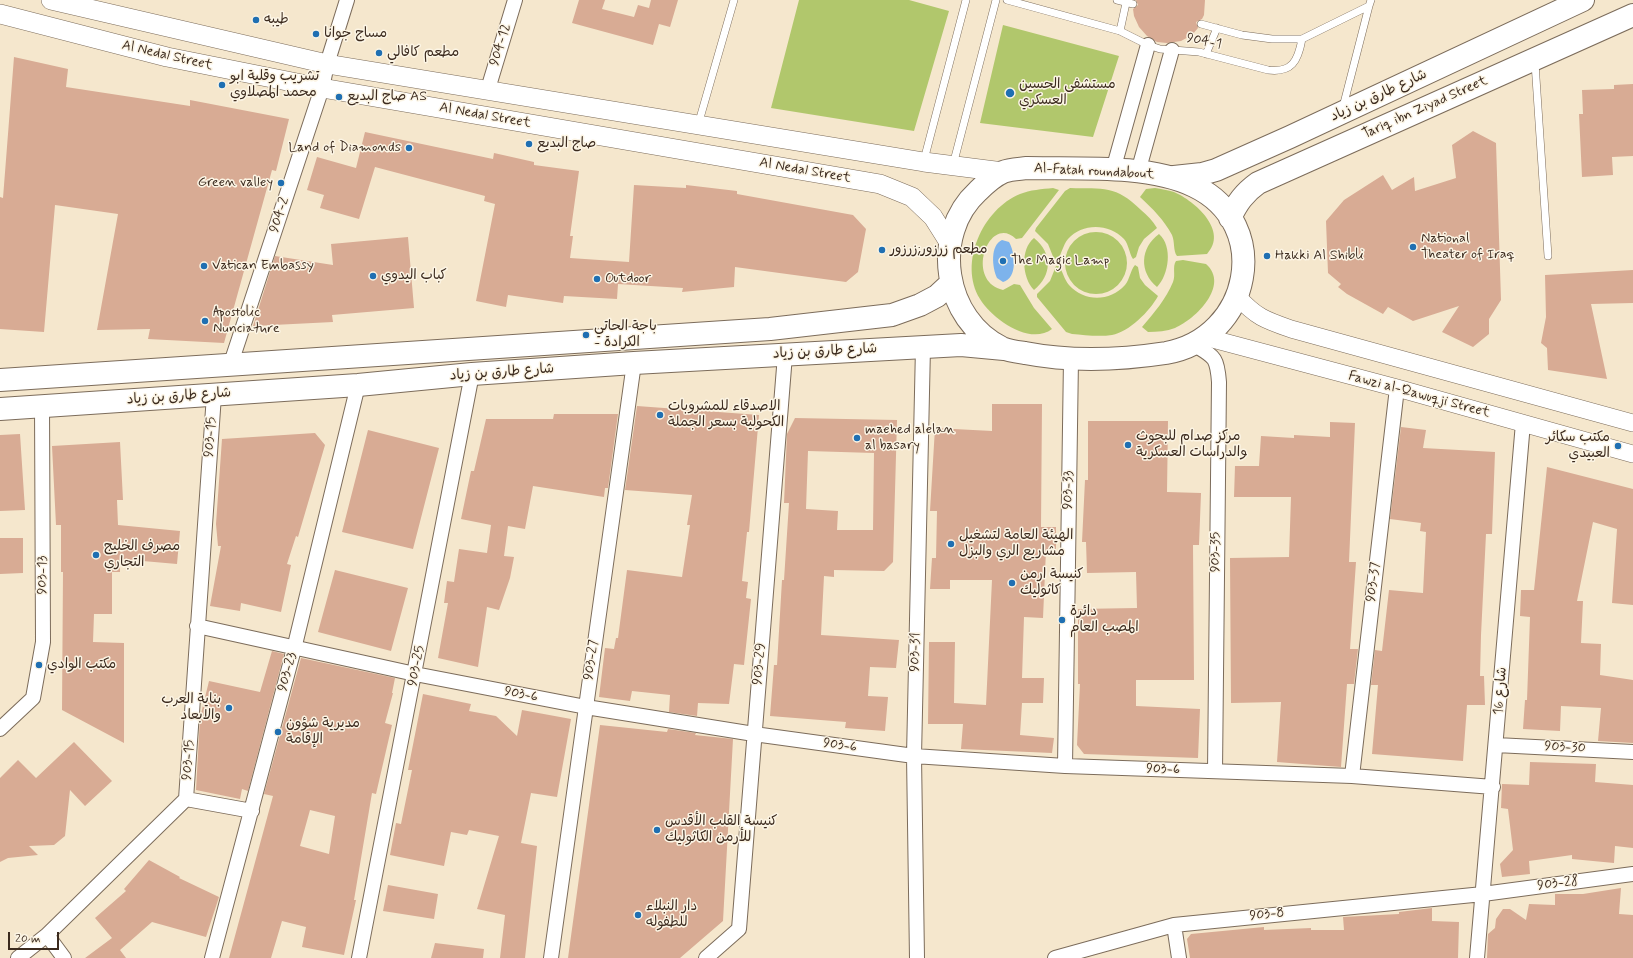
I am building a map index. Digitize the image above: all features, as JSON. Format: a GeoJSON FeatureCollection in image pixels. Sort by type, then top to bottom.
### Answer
{"type":"FeatureCollection","features":[{"type":"Feature","properties":{"kind":"main road","name":"Al Nedal Street"},"geometry":{"type":"LineString","coordinates":[[51,0],[95,5],[327,64],[488,89],[924,162],[1003,172]]}},
{"type":"Feature","properties":{"kind":"main road","name":"شارع طارق بن زياد"},"geometry":{"type":"LineString","coordinates":[[1171,177],[1187,176],[1216,170],[1342,113],[1583,0]]}},
{"type":"Feature","properties":{"kind":"main road","name":"Al Nedal Street"},"geometry":{"type":"LineString","coordinates":[[0,14],[167,57],[322,88],[880,184],[912,197],[933,217],[950,244]]}},
{"type":"Feature","properties":{"kind":"main road","name":"Tariq ibn Ziyad Street"},"geometry":{"type":"LineString","coordinates":[[1230,218],[1237,203],[1258,183],[1633,15]]}},
{"type":"Feature","properties":{"kind":"main road","name":"Al-Fatah roundabout"},"geometry":{"type":"LineString","coordinates":[[1027,168],[1113,170],[1171,177],[1196,187],[1209,195],[1230,218],[1236,230],[1243,256],[1243,270],[1237,296],[1230,312],[1219,326],[1199,341],[1168,352],[1135,357],[1071,359],[1004,349],[980,332],[970,322],[962,310],[951,283],[948,266],[953,230],[961,212],[972,196],[987,182],[1003,172],[1027,168]]}},
{"type":"Feature","properties":{"kind":"main road","name":"شارع طارق بن زياد"},"geometry":{"type":"LineString","coordinates":[[0,380],[770,330],[892,315],[920,305],[937,296],[951,283]]}},
{"type":"Feature","properties":{"kind":"main road","name":"شارع طارق بن زياد"},"geometry":{"type":"LineString","coordinates":[[0,409],[358,385],[472,374],[634,363],[961,344],[1004,349]]}},
{"type":"Feature","properties":{"kind":"street","name":"904-2"},"geometry":{"type":"LineString","coordinates":[[230,366],[322,88],[327,64],[347,0]]}},
{"type":"Feature","properties":{"kind":"street","name":"904-12"},"geometry":{"type":"LineString","coordinates":[[488,89],[515,0]]}},
{"type":"Feature","properties":{"kind":"street"},"geometry":{"type":"LineString","coordinates":[[1113,170],[1148,45]]}},
{"type":"Feature","properties":{"kind":"street"},"geometry":{"type":"LineString","coordinates":[[1138,172],[1172,50]]}},
{"type":"Feature","properties":{"kind":"street"},"geometry":{"type":"LineString","coordinates":[[1237,296],[1251,311],[1265,320],[1285,327],[1633,423]]}},
{"type":"Feature","properties":{"kind":"street","name":"Fawzi al-Qawuqji Street"},"geometry":{"type":"LineString","coordinates":[[1199,341],[1397,388],[1633,454]]}},
{"type":"Feature","properties":{"kind":"street","name":"903-35"},"geometry":{"type":"LineString","coordinates":[[1199,341],[1218,364],[1219,382],[1215,771]]}},
{"type":"Feature","properties":{"kind":"street","name":"903-31"},"geometry":{"type":"LineString","coordinates":[[917,958],[914,756],[923,346]]}},
{"type":"Feature","properties":{"kind":"street","name":"903-29"},"geometry":{"type":"LineString","coordinates":[[706,958],[739,929],[785,355]]}},
{"type":"Feature","properties":{"kind":"street","name":"903-33"},"geometry":{"type":"LineString","coordinates":[[1065,766],[1071,359]]}},
{"type":"Feature","properties":{"kind":"street","name":"903-27"},"geometry":{"type":"LineString","coordinates":[[551,958],[634,363]]}},
{"type":"Feature","properties":{"kind":"street","name":"903-25"},"geometry":{"type":"LineString","coordinates":[[359,958],[472,374]]}},
{"type":"Feature","properties":{"kind":"street","name":"903-23"},"geometry":{"type":"LineString","coordinates":[[212,958],[294,649],[358,385]]}},
{"type":"Feature","properties":{"kind":"street","name":"903-37"},"geometry":{"type":"LineString","coordinates":[[1352,776],[1397,388]]}},
{"type":"Feature","properties":{"kind":"street","name":"903-15"},"geometry":{"type":"LineString","coordinates":[[18,958],[47,935],[186,798],[214,395]]}},
{"type":"Feature","properties":{"kind":"street","name":"903-13"},"geometry":{"type":"LineString","coordinates":[[0,729],[33,698],[43,642],[42,405]]}},
{"type":"Feature","properties":{"kind":"street","name":"شارع 16"},"geometry":{"type":"LineString","coordinates":[[1477,958],[1493,787],[1523,423]]}},
{"type":"Feature","properties":{"kind":"street","name":"903-6"},"geometry":{"type":"LineString","coordinates":[[197,626],[294,649],[586,707],[754,734],[914,756],[1065,766],[1352,776],[1493,787]]}},
{"type":"Feature","properties":{"kind":"street","name":"903-30"},"geometry":{"type":"LineString","coordinates":[[1496,745],[1633,752]]}},
{"type":"Feature","properties":{"kind":"street"},"geometry":{"type":"LineString","coordinates":[[186,798],[252,811]]}},
{"type":"Feature","properties":{"kind":"street","name":"903-28"},"geometry":{"type":"LineString","coordinates":[[1483,894],[1633,874]]}},
{"type":"Feature","properties":{"kind":"street","name":"903-8"},"geometry":{"type":"LineString","coordinates":[[1054,958],[1174,925],[1483,894]]}},
{"type":"Feature","properties":{"kind":"street"},"geometry":{"type":"LineString","coordinates":[[1174,925],[1179,958]]}},
{"type":"Feature","properties":{"kind":"street"},"geometry":{"type":"LineString","coordinates":[[47,935],[64,958]]}},
{"type":"Feature","properties":{"kind":"lane"},"geometry":{"type":"LineString","coordinates":[[698,125],[734,0]]}},
{"type":"Feature","properties":{"kind":"lane"},"geometry":{"type":"LineString","coordinates":[[924,162],[966,0]]}},
{"type":"Feature","properties":{"kind":"lane"},"geometry":{"type":"LineString","coordinates":[[953,166],[996,0]]}},
{"type":"Feature","properties":{"kind":"lane","name":"904-1"},"geometry":{"type":"LineString","coordinates":[[1007,0],[1120,31],[1148,45],[1172,50],[1206,54],[1278,71],[1288,68],[1295,62],[1300,53],[1302,39]]}},
{"type":"Feature","properties":{"kind":"lane"},"geometry":{"type":"LineString","coordinates":[[1117,0],[1130,3],[1120,31]]}},
{"type":"Feature","properties":{"kind":"lane"},"geometry":{"type":"LineString","coordinates":[[1342,113],[1370,3]]}},
{"type":"Feature","properties":{"kind":"lane"},"geometry":{"type":"LineString","coordinates":[[1201,24],[1257,38],[1302,39],[1370,3]]}},
{"type":"Feature","properties":{"kind":"lane"},"geometry":{"type":"LineString","coordinates":[[1206,54],[1217,28]]}},
{"type":"Feature","properties":{"kind":"lane"},"geometry":{"type":"LineString","coordinates":[[1534,59],[1548,256]]}},
{"type":"Feature","properties":{"kind":"green space"},"geometry":{"type":"Polygon","coordinates":[[[799,0],[909,0],[949,11],[914,131],[771,108],[799,0]]]}},
{"type":"Feature","properties":{"kind":"green space"},"geometry":{"type":"Polygon","coordinates":[[[1003,25],[1119,56],[1093,137],[980,123],[1003,25]]]}},
{"type":"Feature","properties":{"kind":"green space"},"geometry":{"type":"Polygon","coordinates":[[[1053,188],[1059,190],[1022,238],[1016,239],[1006,233],[997,235],[990,241],[985,251],[983,263],[985,275],[991,284],[1003,290],[1014,284],[1020,285],[1034,308],[1052,329],[1043,333],[1033,334],[1012,328],[1002,322],[993,315],[980,299],[974,285],[972,270],[973,254],[985,224],[1007,201],[1020,194],[1053,188]]]}},
{"type":"Feature","properties":{"kind":"green space"},"geometry":{"type":"Polygon","coordinates":[[[1070,188],[1100,189],[1116,192],[1132,202],[1150,218],[1157,228],[1144,239],[1139,247],[1136,257],[1133,259],[1124,239],[1111,230],[1096,227],[1081,230],[1074,234],[1066,241],[1058,259],[1054,259],[1048,244],[1035,231],[1065,191],[1070,188]]]}},
{"type":"Feature","properties":{"kind":"green space"},"geometry":{"type":"Polygon","coordinates":[[[1155,188],[1172,191],[1182,196],[1191,202],[1207,218],[1212,227],[1214,236],[1213,245],[1207,254],[1177,256],[1173,238],[1169,230],[1158,215],[1140,197],[1146,189],[1155,188]]]}},
{"type":"Feature","properties":{"kind":"green space"},"geometry":{"type":"Polygon","coordinates":[[[1096,232],[1113,237],[1118,241],[1122,246],[1127,263],[1122,280],[1118,285],[1113,289],[1096,294],[1079,289],[1074,285],[1070,280],[1065,263],[1070,246],[1074,241],[1079,237],[1096,232]]]}},
{"type":"Feature","properties":{"kind":"green space"},"geometry":{"type":"Polygon","coordinates":[[[1159,234],[1166,246],[1168,260],[1167,268],[1161,282],[1157,287],[1147,274],[1144,260],[1148,246],[1159,234]]]}},
{"type":"Feature","properties":{"kind":"green space"},"geometry":{"type":"Polygon","coordinates":[[[1034,238],[1045,250],[1048,264],[1044,278],[1034,290],[1027,278],[1024,264],[1026,249],[1034,238]]]}},
{"type":"Feature","properties":{"kind":"green space"},"geometry":{"type":"Polygon","coordinates":[[[1183,260],[1206,264],[1212,272],[1214,282],[1212,291],[1200,309],[1183,324],[1169,330],[1148,332],[1142,327],[1167,294],[1174,279],[1174,266],[1176,261],[1183,260]]]}},
{"type":"Feature","properties":{"kind":"green space"},"geometry":{"type":"Polygon","coordinates":[[[1135,265],[1138,267],[1140,278],[1145,285],[1158,296],[1150,308],[1138,320],[1119,333],[1107,336],[1097,336],[1072,334],[1066,332],[1037,297],[1037,294],[1050,281],[1056,266],[1059,266],[1067,283],[1075,291],[1082,295],[1097,298],[1112,295],[1119,291],[1127,283],[1135,265]]]}},
{"type":"Feature","properties":{"kind":"water"},"geometry":{"type":"Polygon","coordinates":[[[1002,240],[1009,242],[1014,258],[1011,275],[1008,280],[1003,282],[997,278],[993,263],[995,247],[1002,240]]]}},
{"type":"Feature","properties":{"kind":"building"},"geometry":{"type":"Polygon","coordinates":[[[579,0],[605,0],[602,9],[634,17],[638,5],[649,8],[651,0],[678,0],[670,27],[659,24],[653,45],[572,23],[579,0]]]}},
{"type":"Feature","properties":{"kind":"building"},"geometry":{"type":"Polygon","coordinates":[[[1136,0],[1205,0],[1204,15],[1202,19],[1196,22],[1198,28],[1192,35],[1181,41],[1167,43],[1157,42],[1147,36],[1139,27],[1134,16],[1133,9],[1138,5],[1136,0]]]}},
{"type":"Feature","properties":{"kind":"building"},"geometry":{"type":"Polygon","coordinates":[[[14,57],[68,69],[66,87],[190,106],[190,100],[289,119],[276,171],[272,170],[224,343],[148,339],[150,329],[97,330],[118,214],[55,205],[44,332],[0,329],[0,197],[3,198],[14,57]]]}},
{"type":"Feature","properties":{"kind":"building"},"geometry":{"type":"Polygon","coordinates":[[[1633,84],[1633,156],[1612,157],[1613,175],[1582,177],[1579,114],[1583,114],[1582,90],[1614,89],[1614,85],[1633,84]]]}},
{"type":"Feature","properties":{"kind":"building","name":"National Theater of Iraq"},"geometry":{"type":"Polygon","coordinates":[[[1473,131],[1496,143],[1501,300],[1489,319],[1489,334],[1473,347],[1442,332],[1459,306],[1413,321],[1388,307],[1383,314],[1347,294],[1338,287],[1341,284],[1328,273],[1326,221],[1344,200],[1383,175],[1392,190],[1414,177],[1415,191],[1456,178],[1452,145],[1473,131]]]}},
{"type":"Feature","properties":{"kind":"building"},"geometry":{"type":"Polygon","coordinates":[[[365,132],[493,159],[494,153],[534,162],[534,165],[579,171],[570,236],[573,236],[570,258],[629,262],[634,185],[686,188],[686,185],[737,191],[737,194],[853,215],[866,229],[858,272],[846,282],[735,267],[734,287],[682,292],[683,288],[618,284],[617,299],[564,296],[563,303],[508,295],[506,307],[476,301],[495,204],[484,201],[485,196],[375,167],[359,219],[320,208],[324,195],[307,190],[317,157],[356,168],[365,132]]]}},
{"type":"Feature","properties":{"kind":"building"},"geometry":{"type":"Polygon","coordinates":[[[408,237],[414,308],[332,315],[333,322],[253,326],[275,256],[333,265],[331,244],[408,237]]]}},
{"type":"Feature","properties":{"kind":"building"},"geometry":{"type":"Polygon","coordinates":[[[1633,270],[1633,303],[1591,304],[1607,379],[1548,370],[1547,348],[1541,343],[1546,317],[1545,275],[1633,270]]]}},
{"type":"Feature","properties":{"kind":"building"},"geometry":{"type":"Polygon","coordinates":[[[992,404],[1042,404],[1041,527],[1056,527],[1056,550],[1046,550],[1043,618],[1024,617],[1022,678],[1044,678],[1043,703],[1022,703],[1020,735],[1054,738],[1052,753],[961,749],[963,724],[928,724],[929,642],[955,642],[954,703],[986,705],[992,580],[950,580],[950,589],[930,589],[932,558],[936,558],[937,511],[930,511],[935,428],[992,431],[992,404]]]}},
{"type":"Feature","properties":{"kind":"building"},"geometry":{"type":"Polygon","coordinates":[[[637,406],[759,415],[749,532],[747,532],[742,581],[748,582],[746,598],[751,599],[744,665],[734,664],[729,704],[698,703],[697,716],[669,712],[670,695],[632,691],[630,701],[599,697],[605,648],[614,649],[616,638],[618,638],[627,570],[682,577],[690,525],[687,525],[692,495],[625,490],[637,406]]]}},
{"type":"Feature","properties":{"kind":"building"},"geometry":{"type":"Polygon","coordinates":[[[554,414],[618,414],[608,488],[605,488],[604,497],[533,486],[525,529],[508,526],[504,556],[514,557],[510,578],[499,610],[487,607],[478,667],[438,658],[448,603],[444,603],[447,581],[454,582],[459,549],[487,553],[491,525],[461,519],[471,471],[474,471],[486,419],[553,419],[554,414]]]}},
{"type":"Feature","properties":{"kind":"building"},"geometry":{"type":"Polygon","coordinates":[[[795,418],[897,420],[893,562],[884,571],[834,570],[834,577],[824,576],[821,635],[899,640],[896,668],[870,667],[868,696],[888,697],[885,731],[845,728],[846,722],[770,716],[774,665],[777,665],[782,580],[784,580],[789,503],[784,503],[787,434],[795,418]],[[808,451],[806,509],[838,511],[837,530],[873,530],[874,453],[808,451]]]}},
{"type":"Feature","properties":{"kind":"building"},"geometry":{"type":"Polygon","coordinates":[[[1088,421],[1168,421],[1167,492],[1201,493],[1199,545],[1193,545],[1194,680],[1136,680],[1136,706],[1200,709],[1198,758],[1084,754],[1077,745],[1080,684],[1078,684],[1078,609],[1137,608],[1136,572],[1087,573],[1086,542],[1082,542],[1085,480],[1088,480],[1088,421]]]}},
{"type":"Feature","properties":{"kind":"building"},"geometry":{"type":"Polygon","coordinates":[[[1330,422],[1355,423],[1349,562],[1356,562],[1350,649],[1358,649],[1354,684],[1347,684],[1341,767],[1277,762],[1281,702],[1231,703],[1230,558],[1289,557],[1291,497],[1234,497],[1235,466],[1259,466],[1261,436],[1294,438],[1294,435],[1330,437],[1330,422]]]}},
{"type":"Feature","properties":{"kind":"building"},"geometry":{"type":"Polygon","coordinates":[[[1401,427],[1426,430],[1423,448],[1495,452],[1492,534],[1486,534],[1481,635],[1480,676],[1484,676],[1485,705],[1467,705],[1463,761],[1372,754],[1378,685],[1371,685],[1375,650],[1382,651],[1389,590],[1423,593],[1426,532],[1420,531],[1421,523],[1390,519],[1401,427]]]}},
{"type":"Feature","properties":{"kind":"building"},"geometry":{"type":"Polygon","coordinates":[[[368,430],[439,448],[413,549],[342,532],[368,430]]]}},
{"type":"Feature","properties":{"kind":"building"},"geometry":{"type":"Polygon","coordinates":[[[315,433],[325,445],[298,537],[296,536],[287,564],[291,565],[281,612],[241,603],[240,611],[210,606],[221,546],[218,546],[216,524],[222,439],[315,433]]]}},
{"type":"Feature","properties":{"kind":"building"},"geometry":{"type":"Polygon","coordinates":[[[20,434],[25,510],[0,511],[0,435],[20,434]]]}},
{"type":"Feature","properties":{"kind":"building"},"geometry":{"type":"Polygon","coordinates":[[[120,442],[123,500],[117,500],[118,525],[180,531],[177,564],[120,559],[120,572],[112,572],[112,614],[94,614],[93,642],[124,643],[124,743],[62,710],[63,572],[61,572],[61,525],[56,525],[52,446],[120,442]]]}},
{"type":"Feature","properties":{"kind":"building"},"geometry":{"type":"Polygon","coordinates":[[[1547,467],[1633,489],[1633,605],[1612,603],[1617,529],[1593,522],[1577,601],[1583,601],[1581,643],[1601,644],[1600,675],[1633,680],[1633,743],[1598,741],[1601,708],[1561,706],[1560,731],[1523,729],[1525,700],[1527,700],[1530,617],[1520,616],[1521,590],[1534,590],[1547,467]]]}},
{"type":"Feature","properties":{"kind":"building"},"geometry":{"type":"Polygon","coordinates":[[[0,538],[23,538],[23,573],[0,574],[0,538]]]}},
{"type":"Feature","properties":{"kind":"building"},"geometry":{"type":"Polygon","coordinates":[[[335,570],[408,588],[391,651],[318,632],[335,570]]]}},
{"type":"Feature","properties":{"kind":"building"},"geometry":{"type":"Polygon","coordinates":[[[272,651],[284,654],[248,791],[242,789],[240,799],[196,790],[200,718],[209,681],[260,692],[272,651]]]}},
{"type":"Feature","properties":{"kind":"building"},"geometry":{"type":"Polygon","coordinates":[[[301,658],[395,678],[393,693],[385,723],[392,725],[376,794],[372,793],[354,900],[356,900],[344,955],[302,947],[306,927],[282,921],[271,958],[229,958],[273,796],[264,794],[301,658]],[[310,810],[300,846],[329,854],[335,816],[310,810]]]}},
{"type":"Feature","properties":{"kind":"building"},"geometry":{"type":"Polygon","coordinates":[[[423,694],[471,704],[469,711],[496,716],[517,736],[522,710],[571,719],[557,797],[531,793],[521,843],[537,846],[525,958],[500,958],[505,915],[477,909],[499,836],[469,830],[467,835],[451,832],[444,866],[390,855],[396,823],[401,824],[412,770],[408,770],[423,694]]]}},
{"type":"Feature","properties":{"kind":"building","name":"كنيسة القلب الأقدس للأرمن الكاثوليك"},"geometry":{"type":"Polygon","coordinates":[[[600,725],[667,732],[668,729],[696,733],[695,735],[733,739],[723,921],[680,958],[568,958],[600,725]]]}},
{"type":"Feature","properties":{"kind":"building"},"geometry":{"type":"Polygon","coordinates":[[[74,742],[112,781],[85,806],[70,790],[65,836],[54,845],[29,846],[38,855],[8,858],[0,862],[0,778],[18,760],[36,778],[74,742]]]}},
{"type":"Feature","properties":{"kind":"building"},"geometry":{"type":"Polygon","coordinates":[[[1530,762],[1596,764],[1595,782],[1633,785],[1633,848],[1615,846],[1614,863],[1572,859],[1572,855],[1529,861],[1530,874],[1502,877],[1500,864],[1513,850],[1508,809],[1501,808],[1502,784],[1529,785],[1530,762]]]}},
{"type":"Feature","properties":{"kind":"building"},"geometry":{"type":"Polygon","coordinates":[[[149,860],[180,877],[179,878],[219,897],[206,937],[152,922],[120,950],[126,958],[85,958],[112,938],[95,918],[126,891],[124,889],[149,860]]]}},
{"type":"Feature","properties":{"kind":"building"},"geometry":{"type":"Polygon","coordinates":[[[388,885],[438,894],[434,919],[383,911],[388,885]]]}},
{"type":"Feature","properties":{"kind":"building"},"geometry":{"type":"Polygon","coordinates":[[[1621,888],[1619,914],[1633,915],[1633,958],[1487,958],[1488,934],[1495,928],[1496,919],[1503,909],[1510,909],[1526,920],[1529,904],[1555,905],[1555,894],[1583,894],[1621,888]]]}},
{"type":"Feature","properties":{"kind":"building"},"geometry":{"type":"Polygon","coordinates":[[[1432,908],[1432,921],[1459,922],[1458,958],[1190,958],[1187,939],[1191,934],[1264,927],[1264,930],[1311,928],[1311,930],[1344,930],[1343,917],[1399,914],[1399,912],[1432,908]]]}},
{"type":"Feature","properties":{"kind":"building"},"geometry":{"type":"Polygon","coordinates":[[[435,943],[484,949],[483,958],[431,958],[435,943]]]}},
{"type":"Feature","properties":{"kind":"place","name":"طيبه"},"geometry":{"type":"Point","coordinates":[256,20]}},
{"type":"Feature","properties":{"kind":"place","name":"مساج جوانا"},"geometry":{"type":"Point","coordinates":[316,34]}},
{"type":"Feature","properties":{"kind":"place","name":"مطعم كافالي"},"geometry":{"type":"Point","coordinates":[379,53]}},
{"type":"Feature","properties":{"kind":"place","name":"تشريب وقلية ابو محمد المصلاوي"},"geometry":{"type":"Point","coordinates":[222,85]}},
{"type":"Feature","properties":{"kind":"place","name":"مستشفى الحسين العسكري"},"geometry":{"type":"Point","coordinates":[1010,93]}},
{"type":"Feature","properties":{"kind":"place","name":"صاج البديع AS"},"geometry":{"type":"Point","coordinates":[339,97]}},
{"type":"Feature","properties":{"kind":"place","name":"صاج البديع"},"geometry":{"type":"Point","coordinates":[529,144]}},
{"type":"Feature","properties":{"kind":"place","name":"Land of Diamonds"},"geometry":{"type":"Point","coordinates":[409,148]}},
{"type":"Feature","properties":{"kind":"place","name":"Green valley"},"geometry":{"type":"Point","coordinates":[281,183]}},
{"type":"Feature","properties":{"kind":"place","name":"National Theater of Iraq"},"geometry":{"type":"Point","coordinates":[1413,247]}},
{"type":"Feature","properties":{"kind":"place","name":"مطعم زرزور;زرزور"},"geometry":{"type":"Point","coordinates":[882,250]}},
{"type":"Feature","properties":{"kind":"place","name":"Hakki Al Shibli"},"geometry":{"type":"Point","coordinates":[1267,256]}},
{"type":"Feature","properties":{"kind":"place","name":"The Magic Lamp"},"geometry":{"type":"Point","coordinates":[1003,261]}},
{"type":"Feature","properties":{"kind":"place","name":"Vatican Embassy"},"geometry":{"type":"Point","coordinates":[204,266]}},
{"type":"Feature","properties":{"kind":"place","name":"كباب اليدوي"},"geometry":{"type":"Point","coordinates":[373,276]}},
{"type":"Feature","properties":{"kind":"place","name":"Outdoor"},"geometry":{"type":"Point","coordinates":[597,279]}},
{"type":"Feature","properties":{"kind":"place","name":"Apostolic Nunciature"},"geometry":{"type":"Point","coordinates":[205,321]}},
{"type":"Feature","properties":{"kind":"place","name":"باجة الحاتي - الكرادة"},"geometry":{"type":"Point","coordinates":[586,335]}},
{"type":"Feature","properties":{"kind":"place","name":"الاصدقاء للمشروبات الكحولية بسعر الجملة"},"geometry":{"type":"Point","coordinates":[660,415]}},
{"type":"Feature","properties":{"kind":"place","name":"maehed alelan al basary"},"geometry":{"type":"Point","coordinates":[857,438]}},
{"type":"Feature","properties":{"kind":"place","name":"مركز صدام للبحوث والدراسات العسكرية"},"geometry":{"type":"Point","coordinates":[1128,445]}},
{"type":"Feature","properties":{"kind":"place","name":"مكتب سكائر العبيدي"},"geometry":{"type":"Point","coordinates":[1618,446]}},
{"type":"Feature","properties":{"kind":"place","name":"الهيئة العامة لتشغيل مشاريع الري والبزل"},"geometry":{"type":"Point","coordinates":[951,544]}},
{"type":"Feature","properties":{"kind":"place","name":"مصرف الخليج التجاري"},"geometry":{"type":"Point","coordinates":[96,555]}},
{"type":"Feature","properties":{"kind":"place","name":"كنيسة ارمن كاثوليك"},"geometry":{"type":"Point","coordinates":[1012,583]}},
{"type":"Feature","properties":{"kind":"place","name":"دائرة المصب العام"},"geometry":{"type":"Point","coordinates":[1062,620]}},
{"type":"Feature","properties":{"kind":"place","name":"مكتب الوادي"},"geometry":{"type":"Point","coordinates":[39,665]}},
{"type":"Feature","properties":{"kind":"place","name":"بناية العرب والابعاد"},"geometry":{"type":"Point","coordinates":[229,708]}},
{"type":"Feature","properties":{"kind":"place","name":"مديرية شؤون الإقامة"},"geometry":{"type":"Point","coordinates":[278,732]}},
{"type":"Feature","properties":{"kind":"place","name":"كنيسة القلب الأقدس للأرمن الكاثوليك"},"geometry":{"type":"Point","coordinates":[657,830]}},
{"type":"Feature","properties":{"kind":"place","name":"دار النبلاء للطفوله"},"geometry":{"type":"Point","coordinates":[638,915]}}]}
